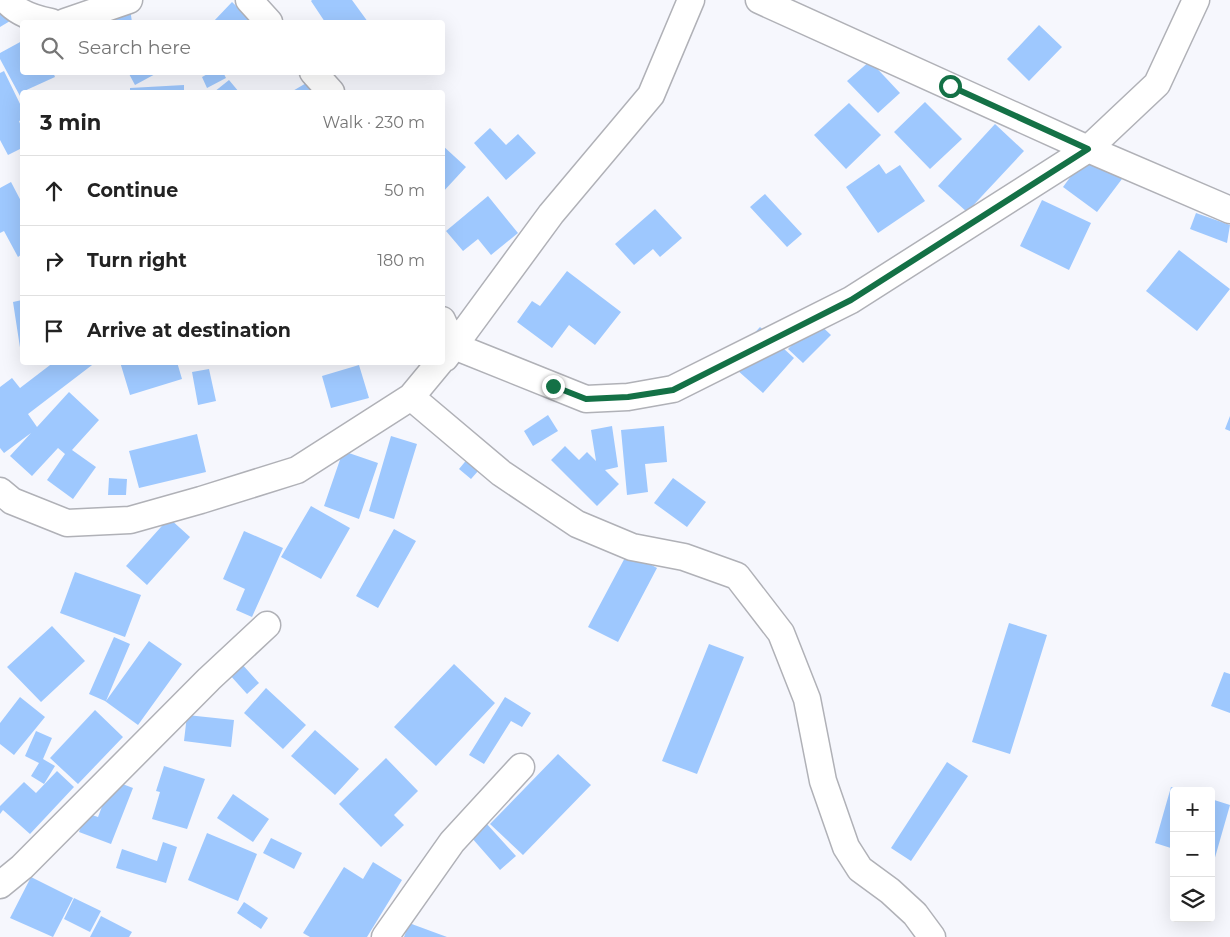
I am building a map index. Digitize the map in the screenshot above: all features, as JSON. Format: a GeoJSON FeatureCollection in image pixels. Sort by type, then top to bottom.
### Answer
{"type":"FeatureCollection","features":[{"type":"Feature","properties":{"kind":"street"},"geometry":{"type":"LineString","coordinates":[[6,0],[12,7],[42,20]]}},
{"type":"Feature","properties":{"kind":"street"},"geometry":{"type":"LineString","coordinates":[[71,20],[129,0]]}},
{"type":"Feature","properties":{"kind":"street"},"geometry":{"type":"LineString","coordinates":[[249,0],[267,20]]}},
{"type":"Feature","properties":{"kind":"street"},"geometry":{"type":"LineString","coordinates":[[691,0],[651,95],[551,214],[446,356],[586,399],[628,397],[673,390],[851,300],[1088,149],[1157,84],[1196,0]]}},
{"type":"Feature","properties":{"kind":"street"},"geometry":{"type":"LineString","coordinates":[[760,0],[1088,149],[1230,210]]}},
{"type":"Feature","properties":{"kind":"street"},"geometry":{"type":"LineString","coordinates":[[316,75],[329,90]]}},
{"type":"Feature","properties":{"kind":"street"},"geometry":{"type":"LineString","coordinates":[[0,492],[12,501],[67,523],[130,520],[297,470],[411,397],[438,365]]}},
{"type":"Feature","properties":{"kind":"street"},"geometry":{"type":"LineString","coordinates":[[411,397],[501,473],[577,524],[632,547],[684,557],[737,576],[781,633],[807,700],[823,781],[846,846],[860,869],[890,891],[915,914],[932,937]]}},
{"type":"Feature","properties":{"kind":"street"},"geometry":{"type":"LineString","coordinates":[[0,885],[22,867],[209,679],[267,625]]}},
{"type":"Feature","properties":{"kind":"street"},"geometry":{"type":"LineString","coordinates":[[385,937],[452,842],[521,768]]}},
{"type":"Feature","properties":{"kind":"building"},"geometry":{"type":"Polygon","coordinates":[[[352,0],[367,20],[324,20],[311,1],[352,0]]]}},
{"type":"Feature","properties":{"kind":"building"},"geometry":{"type":"Polygon","coordinates":[[[232,2],[251,20],[215,20],[232,2]]]}},
{"type":"Feature","properties":{"kind":"building"},"geometry":{"type":"Polygon","coordinates":[[[0,6],[10,21],[0,27],[0,6]]]}},
{"type":"Feature","properties":{"kind":"building"},"geometry":{"type":"Polygon","coordinates":[[[130,9],[132,20],[83,20],[130,9]]]}},
{"type":"Feature","properties":{"kind":"building"},"geometry":{"type":"Polygon","coordinates":[[[1039,25],[1062,47],[1029,81],[1007,59],[1039,25]]]}},
{"type":"Feature","properties":{"kind":"building"},"geometry":{"type":"Polygon","coordinates":[[[20,42],[20,75],[54,75],[55,77],[26,90],[20,90],[20,96],[0,59],[0,53],[20,42]]]}},
{"type":"Feature","properties":{"kind":"building"},"geometry":{"type":"Polygon","coordinates":[[[870,61],[900,93],[878,113],[847,81],[870,61]]]}},
{"type":"Feature","properties":{"kind":"building"},"geometry":{"type":"Polygon","coordinates":[[[4,71],[20,104],[20,149],[8,155],[0,140],[0,73],[4,71]]]}},
{"type":"Feature","properties":{"kind":"building"},"geometry":{"type":"Polygon","coordinates":[[[130,75],[153,75],[135,85],[130,75]]]}},
{"type":"Feature","properties":{"kind":"building"},"geometry":{"type":"Polygon","coordinates":[[[206,75],[224,75],[226,78],[207,88],[202,77],[206,75]]]}},
{"type":"Feature","properties":{"kind":"building"},"geometry":{"type":"Polygon","coordinates":[[[229,80],[237,90],[216,90],[229,80]]]}},
{"type":"Feature","properties":{"kind":"building"},"geometry":{"type":"Polygon","coordinates":[[[308,82],[314,90],[294,90],[308,82]]]}},
{"type":"Feature","properties":{"kind":"building"},"geometry":{"type":"Polygon","coordinates":[[[184,85],[184,90],[130,90],[130,88],[184,85]]]}},
{"type":"Feature","properties":{"kind":"building"},"geometry":{"type":"Polygon","coordinates":[[[925,102],[962,139],[930,169],[894,132],[925,102]]]}},
{"type":"Feature","properties":{"kind":"building"},"geometry":{"type":"Polygon","coordinates":[[[849,103],[881,135],[846,169],[814,135],[849,103]]]}},
{"type":"Feature","properties":{"kind":"building"},"geometry":{"type":"Polygon","coordinates":[[[995,124],[1024,151],[967,212],[938,186],[995,124]]]}},
{"type":"Feature","properties":{"kind":"building"},"geometry":{"type":"Polygon","coordinates":[[[490,128],[506,145],[518,134],[536,153],[506,180],[474,143],[490,128]]]}},
{"type":"Feature","properties":{"kind":"building"},"geometry":{"type":"Polygon","coordinates":[[[445,148],[466,167],[445,190],[445,148]]]}},
{"type":"Feature","properties":{"kind":"building"},"geometry":{"type":"Polygon","coordinates":[[[1091,149],[1125,175],[1097,212],[1063,187],[1091,149]]]}},
{"type":"Feature","properties":{"kind":"building"},"geometry":{"type":"Polygon","coordinates":[[[879,164],[886,174],[900,165],[925,201],[878,233],[846,187],[879,164]]]}},
{"type":"Feature","properties":{"kind":"building"},"geometry":{"type":"Polygon","coordinates":[[[11,182],[20,199],[20,256],[18,257],[4,231],[0,233],[0,188],[11,182]]]}},
{"type":"Feature","properties":{"kind":"building"},"geometry":{"type":"Polygon","coordinates":[[[765,194],[802,234],[787,247],[750,207],[765,194]]]}},
{"type":"Feature","properties":{"kind":"building"},"geometry":{"type":"Polygon","coordinates":[[[488,196],[518,233],[491,255],[478,239],[463,251],[446,231],[488,196]]]}},
{"type":"Feature","properties":{"kind":"building"},"geometry":{"type":"Polygon","coordinates":[[[1042,200],[1091,223],[1069,270],[1020,246],[1042,200]]]}},
{"type":"Feature","properties":{"kind":"building"},"geometry":{"type":"Polygon","coordinates":[[[655,209],[682,238],[660,257],[653,249],[634,265],[615,244],[655,209]]]}},
{"type":"Feature","properties":{"kind":"building"},"geometry":{"type":"Polygon","coordinates":[[[1196,213],[1230,225],[1227,243],[1190,229],[1196,213]]]}},
{"type":"Feature","properties":{"kind":"building"},"geometry":{"type":"Polygon","coordinates":[[[1179,250],[1230,289],[1197,331],[1146,291],[1179,250]]]}},
{"type":"Feature","properties":{"kind":"building"},"geometry":{"type":"Polygon","coordinates":[[[567,271],[621,312],[595,345],[569,325],[552,348],[517,322],[532,301],[540,306],[567,271]]]}},
{"type":"Feature","properties":{"kind":"building"},"geometry":{"type":"Polygon","coordinates":[[[20,300],[20,348],[13,302],[20,300]]]}},
{"type":"Feature","properties":{"kind":"building"},"geometry":{"type":"Polygon","coordinates":[[[815,320],[831,335],[803,363],[788,349],[815,320]]]}},
{"type":"Feature","properties":{"kind":"building"},"geometry":{"type":"Polygon","coordinates":[[[760,327],[794,358],[763,393],[728,362],[760,327]]]}},
{"type":"Feature","properties":{"kind":"building"},"geometry":{"type":"Polygon","coordinates":[[[50,365],[92,365],[28,414],[37,427],[69,392],[99,420],[72,450],[96,467],[73,499],[47,480],[65,454],[58,448],[32,476],[10,456],[31,433],[4,453],[0,448],[0,387],[12,378],[20,388],[50,365]]]}},
{"type":"Feature","properties":{"kind":"building"},"geometry":{"type":"Polygon","coordinates":[[[121,365],[178,365],[182,379],[130,395],[121,365]]]}},
{"type":"Feature","properties":{"kind":"building"},"geometry":{"type":"Polygon","coordinates":[[[359,365],[369,398],[331,408],[322,376],[359,365]]]}},
{"type":"Feature","properties":{"kind":"building"},"geometry":{"type":"Polygon","coordinates":[[[209,369],[216,401],[198,405],[192,372],[209,369]]]}},
{"type":"Feature","properties":{"kind":"building"},"geometry":{"type":"Polygon","coordinates":[[[548,415],[558,431],[533,446],[524,431],[548,415]]]}},
{"type":"Feature","properties":{"kind":"building"},"geometry":{"type":"Polygon","coordinates":[[[1230,416],[1230,431],[1225,429],[1230,416]]]}},
{"type":"Feature","properties":{"kind":"building"},"geometry":{"type":"Polygon","coordinates":[[[612,426],[618,467],[605,470],[619,484],[597,506],[551,460],[565,446],[579,460],[587,452],[596,461],[591,430],[612,426]]]}},
{"type":"Feature","properties":{"kind":"building"},"geometry":{"type":"Polygon","coordinates":[[[664,426],[667,462],[645,464],[648,492],[627,495],[621,430],[664,426]]]}},
{"type":"Feature","properties":{"kind":"building"},"geometry":{"type":"Polygon","coordinates":[[[197,434],[206,472],[139,488],[129,451],[197,434]]]}},
{"type":"Feature","properties":{"kind":"building"},"geometry":{"type":"Polygon","coordinates":[[[391,436],[417,444],[394,519],[369,511],[391,436]]]}},
{"type":"Feature","properties":{"kind":"building"},"geometry":{"type":"Polygon","coordinates":[[[343,451],[378,463],[359,519],[324,506],[343,451]]]}},
{"type":"Feature","properties":{"kind":"building"},"geometry":{"type":"Polygon","coordinates":[[[474,451],[486,462],[471,479],[459,469],[474,451]]]}},
{"type":"Feature","properties":{"kind":"building"},"geometry":{"type":"Polygon","coordinates":[[[109,478],[127,479],[126,495],[108,495],[109,478]]]}},
{"type":"Feature","properties":{"kind":"building"},"geometry":{"type":"Polygon","coordinates":[[[673,478],[706,502],[687,527],[654,503],[673,478]]]}},
{"type":"Feature","properties":{"kind":"building"},"geometry":{"type":"Polygon","coordinates":[[[311,506],[350,528],[321,579],[281,557],[311,506]]]}},
{"type":"Feature","properties":{"kind":"building"},"geometry":{"type":"Polygon","coordinates":[[[169,518],[190,537],[147,585],[126,566],[169,518]]]}},
{"type":"Feature","properties":{"kind":"building"},"geometry":{"type":"Polygon","coordinates":[[[394,529],[416,541],[378,608],[356,596],[394,529]]]}},
{"type":"Feature","properties":{"kind":"building"},"geometry":{"type":"Polygon","coordinates":[[[244,531],[283,548],[252,617],[236,610],[245,589],[223,579],[244,531]]]}},
{"type":"Feature","properties":{"kind":"building"},"geometry":{"type":"Polygon","coordinates":[[[628,552],[657,568],[618,642],[588,627],[628,552]]]}},
{"type":"Feature","properties":{"kind":"building"},"geometry":{"type":"Polygon","coordinates":[[[75,572],[141,595],[125,637],[60,613],[75,572]]]}},
{"type":"Feature","properties":{"kind":"building"},"geometry":{"type":"Polygon","coordinates":[[[1009,623],[1047,635],[1010,754],[972,742],[1009,623]]]}},
{"type":"Feature","properties":{"kind":"building"},"geometry":{"type":"Polygon","coordinates":[[[52,626],[85,661],[41,702],[7,667],[52,626]]]}},
{"type":"Feature","properties":{"kind":"building"},"geometry":{"type":"Polygon","coordinates":[[[114,637],[130,644],[106,701],[149,641],[182,664],[138,725],[105,701],[89,694],[114,637]]]}},
{"type":"Feature","properties":{"kind":"building"},"geometry":{"type":"Polygon","coordinates":[[[709,644],[744,657],[697,774],[662,761],[709,644]]]}},
{"type":"Feature","properties":{"kind":"building"},"geometry":{"type":"Polygon","coordinates":[[[241,663],[259,683],[247,694],[229,674],[241,663]]]}},
{"type":"Feature","properties":{"kind":"building"},"geometry":{"type":"Polygon","coordinates":[[[454,664],[495,703],[436,766],[394,727],[454,664]]]}},
{"type":"Feature","properties":{"kind":"building"},"geometry":{"type":"Polygon","coordinates":[[[1224,672],[1230,674],[1230,713],[1211,706],[1224,672]]]}},
{"type":"Feature","properties":{"kind":"building"},"geometry":{"type":"Polygon","coordinates":[[[266,688],[306,725],[283,749],[244,713],[266,688]]]}},
{"type":"Feature","properties":{"kind":"building"},"geometry":{"type":"Polygon","coordinates":[[[20,697],[45,717],[14,755],[0,744],[0,723],[20,697]]]}},
{"type":"Feature","properties":{"kind":"building"},"geometry":{"type":"Polygon","coordinates":[[[505,697],[531,713],[522,727],[511,721],[484,764],[469,755],[505,697]]]}},
{"type":"Feature","properties":{"kind":"building"},"geometry":{"type":"Polygon","coordinates":[[[95,710],[123,737],[78,784],[50,758],[95,710]]]}},
{"type":"Feature","properties":{"kind":"building"},"geometry":{"type":"Polygon","coordinates":[[[187,715],[234,720],[231,747],[184,741],[187,715]]]}},
{"type":"Feature","properties":{"kind":"building"},"geometry":{"type":"Polygon","coordinates":[[[315,730],[359,769],[335,795],[291,756],[315,730]]]}},
{"type":"Feature","properties":{"kind":"building"},"geometry":{"type":"Polygon","coordinates":[[[36,731],[52,738],[43,759],[55,766],[44,784],[31,776],[39,763],[25,756],[36,731]]]}},
{"type":"Feature","properties":{"kind":"building"},"geometry":{"type":"Polygon","coordinates":[[[558,754],[591,785],[523,855],[490,824],[558,754]]]}},
{"type":"Feature","properties":{"kind":"building"},"geometry":{"type":"Polygon","coordinates":[[[386,758],[418,791],[394,815],[404,825],[381,847],[339,804],[386,758]]]}},
{"type":"Feature","properties":{"kind":"building"},"geometry":{"type":"Polygon","coordinates":[[[947,762],[968,776],[911,861],[891,848],[947,762]]]}},
{"type":"Feature","properties":{"kind":"building"},"geometry":{"type":"Polygon","coordinates":[[[164,766],[205,779],[187,829],[152,819],[160,792],[156,791],[164,766]]]}},
{"type":"Feature","properties":{"kind":"building"},"geometry":{"type":"Polygon","coordinates":[[[57,771],[74,787],[30,834],[3,810],[0,814],[0,806],[24,782],[36,793],[57,771]]]}},
{"type":"Feature","properties":{"kind":"building"},"geometry":{"type":"Polygon","coordinates":[[[112,780],[133,788],[111,844],[79,832],[86,813],[98,817],[112,780]]]}},
{"type":"Feature","properties":{"kind":"building"},"geometry":{"type":"Polygon","coordinates":[[[1170,790],[1170,848],[1155,843],[1170,790]]]}},
{"type":"Feature","properties":{"kind":"building"},"geometry":{"type":"Polygon","coordinates":[[[233,794],[269,819],[253,842],[217,818],[233,794]]]}},
{"type":"Feature","properties":{"kind":"building"},"geometry":{"type":"Polygon","coordinates":[[[1215,800],[1230,805],[1215,858],[1215,800]]]}},
{"type":"Feature","properties":{"kind":"building"},"geometry":{"type":"Polygon","coordinates":[[[486,823],[516,856],[500,870],[471,837],[486,823]]]}},
{"type":"Feature","properties":{"kind":"building"},"geometry":{"type":"Polygon","coordinates":[[[207,833],[257,854],[238,901],[188,880],[207,833]]]}},
{"type":"Feature","properties":{"kind":"building"},"geometry":{"type":"Polygon","coordinates":[[[271,838],[302,853],[294,869],[263,853],[271,838]]]}},
{"type":"Feature","properties":{"kind":"building"},"geometry":{"type":"Polygon","coordinates":[[[163,842],[177,847],[166,883],[116,868],[122,849],[157,861],[163,842]]]}},
{"type":"Feature","properties":{"kind":"building"},"geometry":{"type":"Polygon","coordinates":[[[373,862],[402,880],[367,937],[310,937],[303,933],[344,867],[363,879],[373,862]]]}},
{"type":"Feature","properties":{"kind":"building"},"geometry":{"type":"Polygon","coordinates":[[[31,877],[73,898],[53,937],[10,918],[31,877]]]}},
{"type":"Feature","properties":{"kind":"building"},"geometry":{"type":"Polygon","coordinates":[[[74,898],[101,911],[90,932],[64,919],[74,898]]]}},
{"type":"Feature","properties":{"kind":"building"},"geometry":{"type":"Polygon","coordinates":[[[244,902],[268,918],[261,929],[237,913],[244,902]]]}},
{"type":"Feature","properties":{"kind":"building"},"geometry":{"type":"Polygon","coordinates":[[[101,916],[132,932],[129,937],[90,937],[101,916]]]}},
{"type":"Feature","properties":{"kind":"building"},"geometry":{"type":"Polygon","coordinates":[[[409,923],[447,937],[404,937],[409,923]]]}},
{"type":"Feature","properties":{"kind":"route"},"geometry":{"type":"LineString","coordinates":[[553,386],[586,399],[628,397],[673,390],[851,300],[1088,149],[950,86]]}}]}
